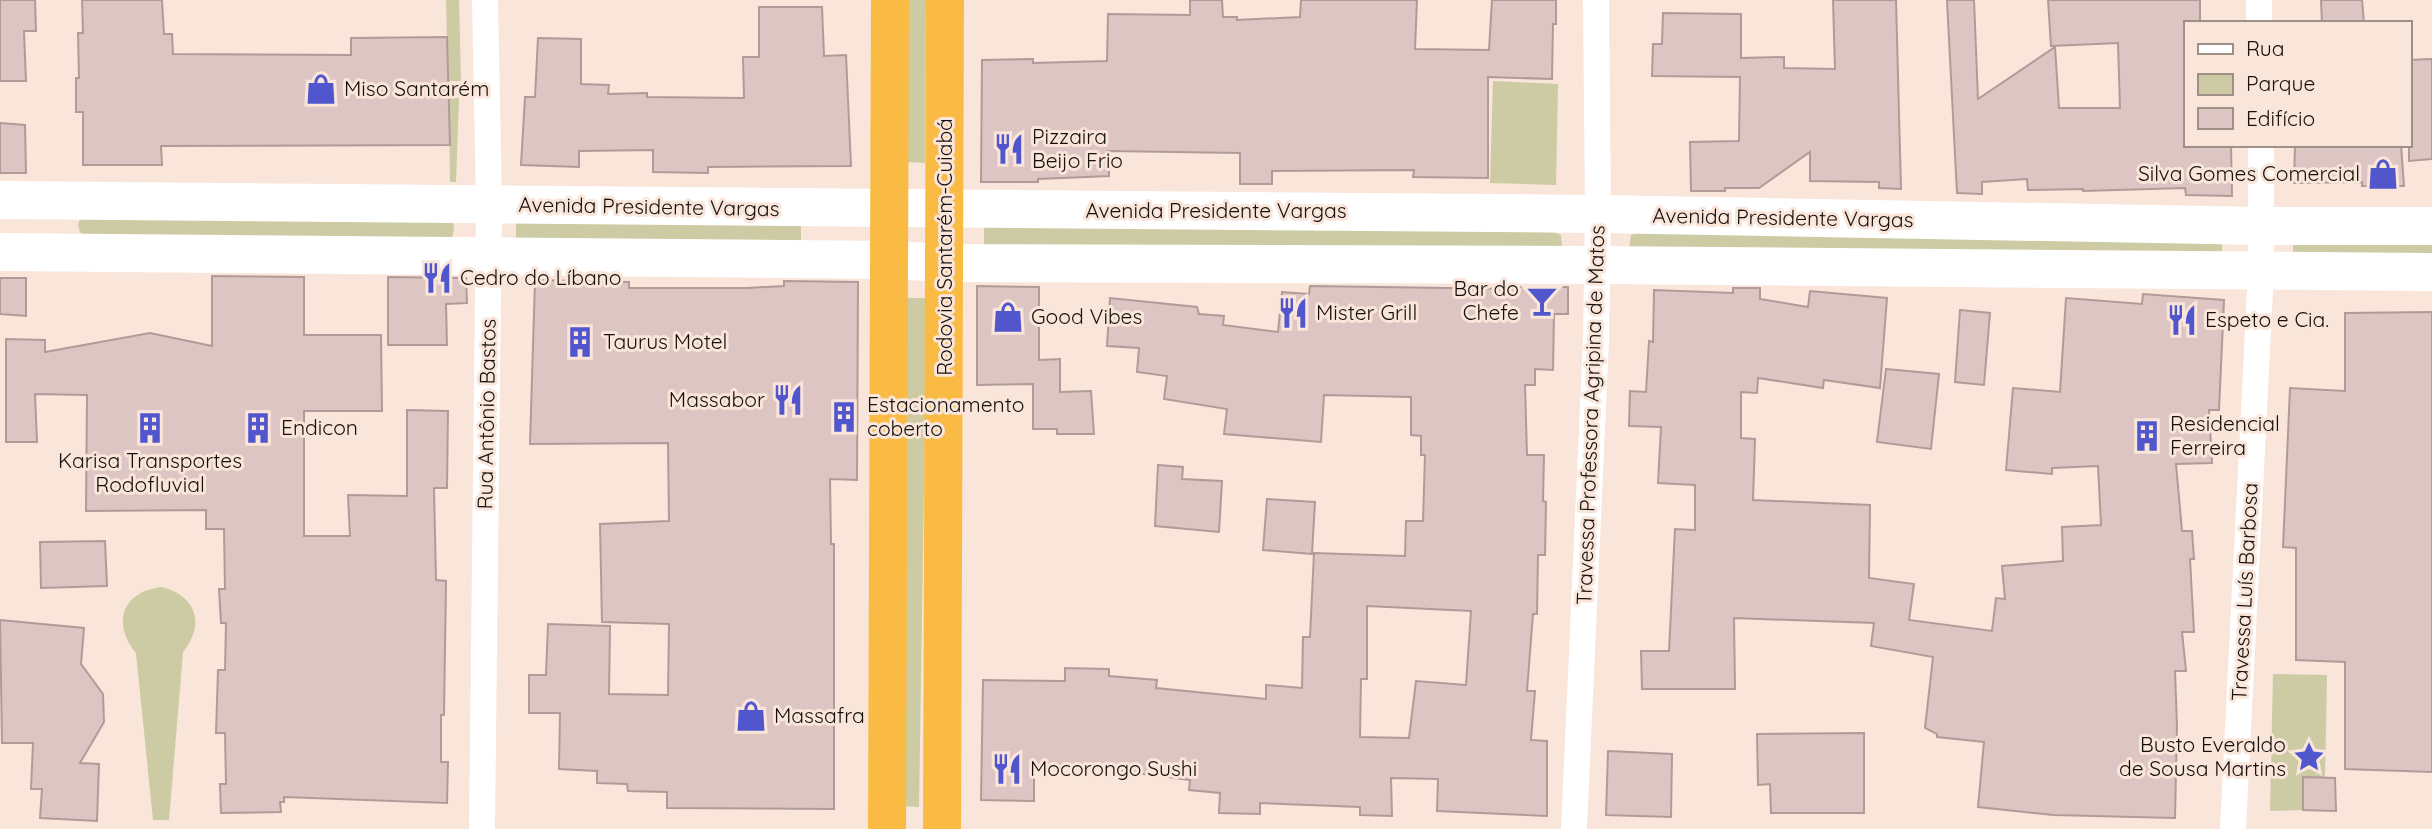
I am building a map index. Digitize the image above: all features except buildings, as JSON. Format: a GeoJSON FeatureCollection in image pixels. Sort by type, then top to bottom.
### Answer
{"type":"FeatureCollection","features":[{"type":"Feature","properties":{"kind":"highway"},"geometry":{"type":"LineString","coordinates":[[887,829],[890,0]]}},
{"type":"Feature","properties":{"kind":"highway","name":"Rodovia Santarém-Cuiabá"},"geometry":{"type":"LineString","coordinates":[[942,829],[945,0]]}},
{"type":"Feature","properties":{"kind":"street","name":"Rua Antônio Bastos"},"geometry":{"type":"LineString","coordinates":[[482,829],[489,255],[485,0]]}},
{"type":"Feature","properties":{"kind":"street","name":"Travessa Professora Agripina de Matos"},"geometry":{"type":"LineString","coordinates":[[1574,829],[1597,265],[1596,0]]}},
{"type":"Feature","properties":{"kind":"street"},"geometry":{"type":"LineString","coordinates":[[2259,0],[2259,21]]}},
{"type":"Feature","properties":{"kind":"street","name":"Travessa Luís Barbosa"},"geometry":{"type":"LineString","coordinates":[[2233,829],[2261,271],[2261,147]]}},
{"type":"Feature","properties":{"kind":"street","name":"Avenida Presidente Vargas"},"geometry":{"type":"LineString","coordinates":[[0,200],[1598,214],[2262,226],[2432,226]]}},
{"type":"Feature","properties":{"kind":"street"},"geometry":{"type":"LineString","coordinates":[[0,251],[890,260],[944,263],[2432,272]]}},
{"type":"Feature","properties":{"kind":"green space"},"geometry":{"type":"Polygon","coordinates":[[[446,0],[459,0],[461,81],[448,81],[446,0]]]}},
{"type":"Feature","properties":{"kind":"green space"},"geometry":{"type":"Polygon","coordinates":[[[908,0],[926,0],[925,163],[907,162],[908,0]]]}},
{"type":"Feature","properties":{"kind":"green space"},"geometry":{"type":"Polygon","coordinates":[[[1493,81],[1558,84],[1556,185],[1490,183],[1493,81]]]}},
{"type":"Feature","properties":{"kind":"green space"},"geometry":{"type":"Polygon","coordinates":[[[449,98],[459,98],[456,182],[450,182],[449,98]]]}},
{"type":"Feature","properties":{"kind":"green space"},"geometry":{"type":"Polygon","coordinates":[[[81,216],[453,221],[454,230],[452,238],[89,239],[80,232],[78,225],[81,216]]]}},
{"type":"Feature","properties":{"kind":"green space"},"geometry":{"type":"Polygon","coordinates":[[[516,219],[801,224],[801,244],[516,242],[516,219]]]}},
{"type":"Feature","properties":{"kind":"green space"},"geometry":{"type":"Polygon","coordinates":[[[984,224],[1551,231],[1561,235],[1562,246],[984,249],[984,224]]]}},
{"type":"Feature","properties":{"kind":"green space"},"geometry":{"type":"Polygon","coordinates":[[[1642,231],[2222,243],[2222,254],[1629,248],[1631,235],[1642,231]]]}},
{"type":"Feature","properties":{"kind":"green space"},"geometry":{"type":"Polygon","coordinates":[[[2432,236],[2432,257],[2293,257],[2293,237],[2432,236]]]}},
{"type":"Feature","properties":{"kind":"green space"},"geometry":{"type":"Polygon","coordinates":[[[907,298],[927,298],[919,807],[901,806],[907,298]]]}},
{"type":"Feature","properties":{"kind":"green space"},"geometry":{"type":"Polygon","coordinates":[[[162,587],[174,591],[190,604],[195,622],[190,642],[183,652],[169,820],[153,820],[136,653],[128,642],[123,620],[125,610],[138,595],[162,587]]]}},
{"type":"Feature","properties":{"kind":"green space"},"geometry":{"type":"Polygon","coordinates":[[[2273,674],[2327,675],[2325,778],[2303,778],[2303,810],[2270,811],[2273,674]]]}},
{"type":"Feature","properties":{"kind":"place","name":"Miso Santarém"},"geometry":{"type":"Point","coordinates":[321,89]}},
{"type":"Feature","properties":{"kind":"place","name":"Pizzaira Beijo Frio"},"geometry":{"type":"Point","coordinates":[1009,149]}},
{"type":"Feature","properties":{"kind":"place","name":"Silva Gomes Comercial"},"geometry":{"type":"Point","coordinates":[2383,174]}},
{"type":"Feature","properties":{"kind":"place","name":"Cedro do Líbano"},"geometry":{"type":"Point","coordinates":[437,278]}},
{"type":"Feature","properties":{"kind":"place","name":"Bar do Chefe"},"geometry":{"type":"Point","coordinates":[1542,301]}},
{"type":"Feature","properties":{"kind":"place","name":"Mister Grill"},"geometry":{"type":"Point","coordinates":[1293,313]}},
{"type":"Feature","properties":{"kind":"place","name":"Good Vibes"},"geometry":{"type":"Point","coordinates":[1008,317]}},
{"type":"Feature","properties":{"kind":"place","name":"Espeto e Cia."},"geometry":{"type":"Point","coordinates":[2182,320]}},
{"type":"Feature","properties":{"kind":"place","name":"Taurus Motel"},"geometry":{"type":"Point","coordinates":[580,342]}},
{"type":"Feature","properties":{"kind":"place","name":"Massabor"},"geometry":{"type":"Point","coordinates":[788,400]}},
{"type":"Feature","properties":{"kind":"place","name":"Estacionamento coberto"},"geometry":{"type":"Point","coordinates":[844,417]}},
{"type":"Feature","properties":{"kind":"place","name":"Karisa Transportes Rodofluvial"},"geometry":{"type":"Point","coordinates":[150,428]}},
{"type":"Feature","properties":{"kind":"place","name":"Endicon"},"geometry":{"type":"Point","coordinates":[258,428]}},
{"type":"Feature","properties":{"kind":"place","name":"Residencial Ferreira"},"geometry":{"type":"Point","coordinates":[2147,436]}},
{"type":"Feature","properties":{"kind":"place","name":"Massafra"},"geometry":{"type":"Point","coordinates":[751,716]}},
{"type":"Feature","properties":{"kind":"place","name":"Busto Everaldo de Sousa Martins"},"geometry":{"type":"Point","coordinates":[2309,757]}},
{"type":"Feature","properties":{"kind":"place","name":"Mocorongo Sushi"},"geometry":{"type":"Point","coordinates":[1007,769]}}]}
